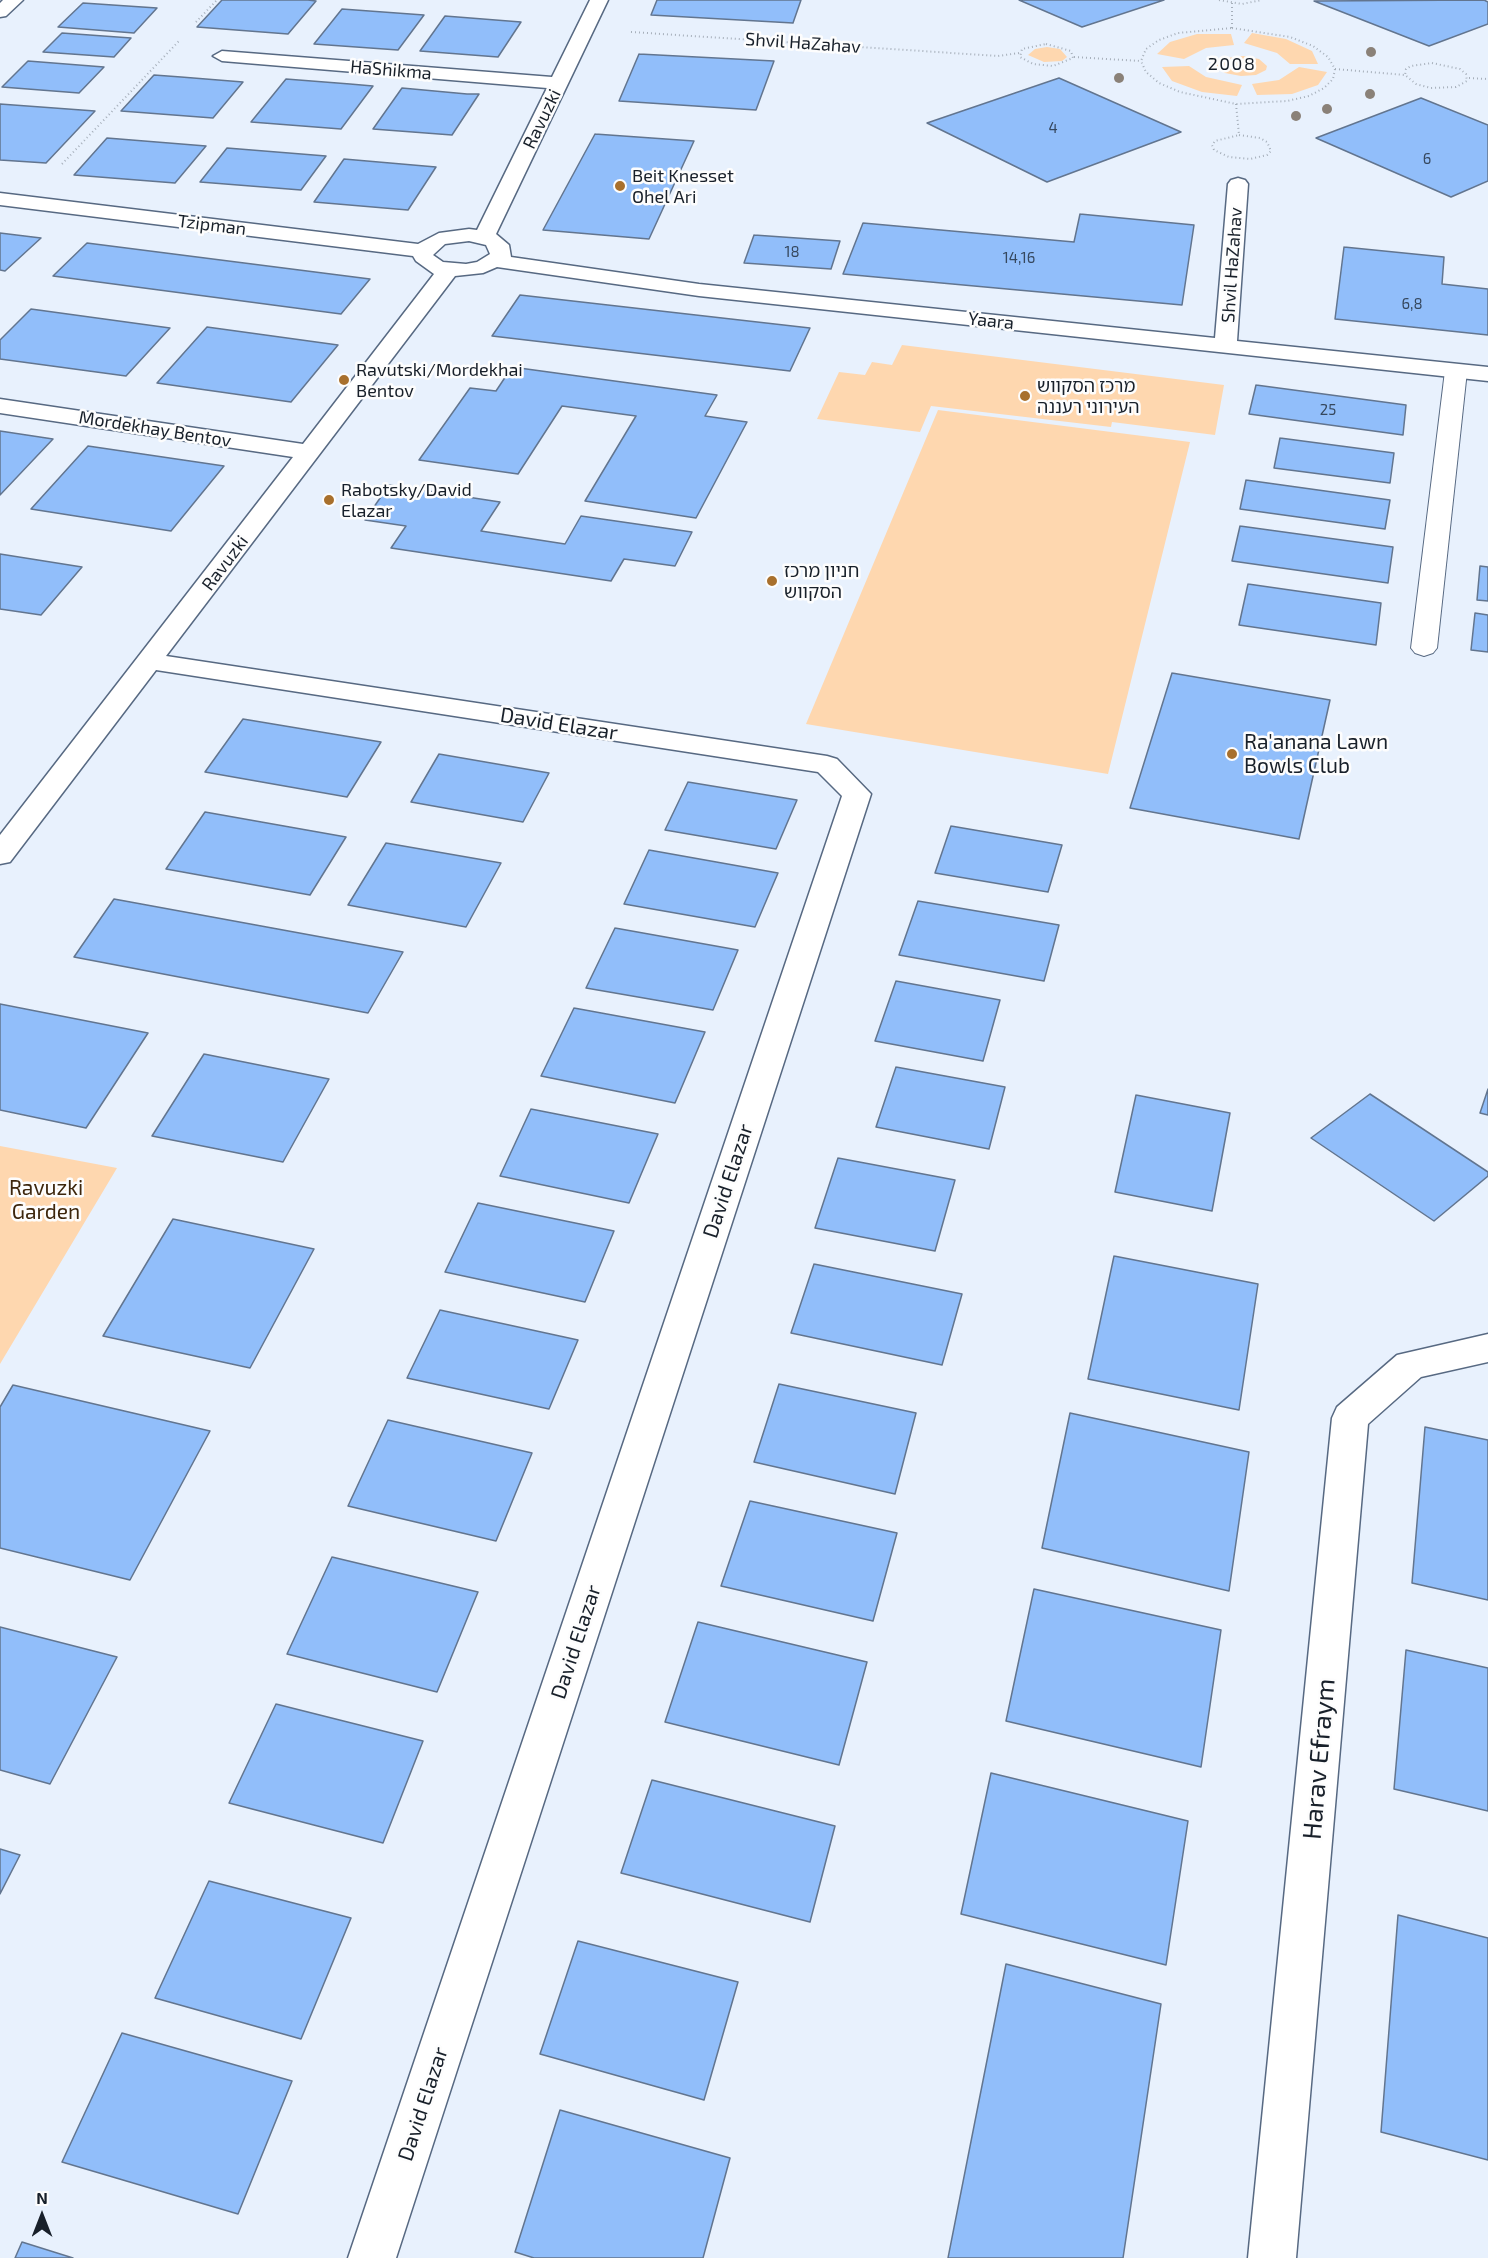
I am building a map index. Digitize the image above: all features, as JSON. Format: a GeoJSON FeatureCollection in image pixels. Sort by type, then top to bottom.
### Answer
{"type":"FeatureCollection","features":[{"type":"Feature","properties":{"kind":"street"},"geometry":{"type":"LineString","coordinates":[[0,12],[14,0]]}},
{"type":"Feature","properties":{"kind":"street","name":"Ravuzki"},"geometry":{"type":"LineString","coordinates":[[484,237],[599,0]]}},
{"type":"Feature","properties":{"kind":"street","name":"HaShikma"},"geometry":{"type":"LineString","coordinates":[[222,56],[559,83]]}},
{"type":"Feature","properties":{"kind":"street","name":"Shvil HaZahav"},"geometry":{"type":"LineString","coordinates":[[1226,345],[1238,184]]}},
{"type":"Feature","properties":{"kind":"street","name":"Tzipman"},"geometry":{"type":"LineString","coordinates":[[0,199],[423,251]]}},
{"type":"Feature","properties":{"kind":"street"},"geometry":{"type":"LineString","coordinates":[[454,236],[484,237],[499,245],[501,256],[496,261],[466,270],[448,270],[428,263],[423,257],[423,251],[439,239],[454,236]]}},
{"type":"Feature","properties":{"kind":"street","name":"Yaara"},"geometry":{"type":"LineString","coordinates":[[496,261],[699,291],[1488,374]]}},
{"type":"Feature","properties":{"kind":"street","name":"Ravuzki"},"geometry":{"type":"LineString","coordinates":[[0,855],[448,270]]}},
{"type":"Feature","properties":{"kind":"street","name":"Mordekhay Bentov"},"geometry":{"type":"LineString","coordinates":[[0,406],[309,452]]}},
{"type":"Feature","properties":{"kind":"street","name":"David Elazar"},"geometry":{"type":"LineString","coordinates":[[150,661],[827,765],[856,794],[372,2258]]}},
{"type":"Feature","properties":{"kind":"street","name":"Harav Efraym"},"geometry":{"type":"LineString","coordinates":[[1272,2258],[1350,1418],[1410,1365],[1488,1348]]}},
{"type":"Feature","properties":{"kind":"lane"},"geometry":{"type":"LineString","coordinates":[[1424,648],[1456,371]]}},
{"type":"Feature","properties":{"kind":"path"},"geometry":{"type":"LineString","coordinates":[[193,25],[217,0]]}},
{"type":"Feature","properties":{"kind":"path"},"geometry":{"type":"LineString","coordinates":[[1219,0],[1232,3],[1262,0]]}},
{"type":"Feature","properties":{"kind":"path"},"geometry":{"type":"LineString","coordinates":[[1232,3],[1232,28]]}},
{"type":"Feature","properties":{"kind":"path","name":"Shvil HaZahav"},"geometry":{"type":"LineString","coordinates":[[586,27],[986,55],[1019,53]]}},
{"type":"Feature","properties":{"kind":"path"},"geometry":{"type":"LineString","coordinates":[[1232,28],[1290,37],[1313,46],[1328,57],[1335,69],[1333,79],[1324,88],[1309,96],[1279,102],[1236,104],[1180,93],[1159,83],[1146,72],[1141,61],[1146,50],[1159,40],[1178,33],[1232,28]]}},
{"type":"Feature","properties":{"kind":"path"},"geometry":{"type":"LineString","coordinates":[[27,202],[185,34]]}},
{"type":"Feature","properties":{"kind":"path"},"geometry":{"type":"LineString","coordinates":[[1074,57],[1071,51],[1064,47],[1046,44],[1028,46],[1019,53],[1025,61],[1043,65],[1062,64],[1074,57],[1141,61]]}},
{"type":"Feature","properties":{"kind":"path"},"geometry":{"type":"LineString","coordinates":[[1405,75],[1406,69],[1411,66],[1432,63],[1460,69],[1469,78],[1488,79]]}},
{"type":"Feature","properties":{"kind":"path"},"geometry":{"type":"LineString","coordinates":[[1335,69],[1405,75],[1420,85],[1442,88],[1463,85],[1469,78]]}},
{"type":"Feature","properties":{"kind":"path"},"geometry":{"type":"LineString","coordinates":[[1236,104],[1239,135]]}},
{"type":"Feature","properties":{"kind":"green space"},"geometry":{"type":"Polygon","coordinates":[[[1252,33],[1286,39],[1312,51],[1318,64],[1290,64],[1277,53],[1244,43],[1252,33]]]}},
{"type":"Feature","properties":{"kind":"green space"},"geometry":{"type":"Polygon","coordinates":[[[1197,34],[1231,34],[1234,45],[1206,48],[1184,59],[1157,54],[1170,42],[1197,34]]]}},
{"type":"Feature","properties":{"kind":"green space"},"geometry":{"type":"Polygon","coordinates":[[[1047,47],[1060,49],[1067,57],[1062,61],[1044,62],[1028,55],[1035,49],[1047,47]]]}},
{"type":"Feature","properties":{"kind":"green space"},"geometry":{"type":"Polygon","coordinates":[[[1243,56],[1259,59],[1267,66],[1266,70],[1256,75],[1241,76],[1225,73],[1214,64],[1219,59],[1243,56]]]}},
{"type":"Feature","properties":{"kind":"green space"},"geometry":{"type":"Polygon","coordinates":[[[1189,66],[1206,77],[1242,85],[1237,96],[1202,92],[1172,81],[1162,67],[1189,66]]]}},
{"type":"Feature","properties":{"kind":"green space"},"geometry":{"type":"Polygon","coordinates":[[[1299,67],[1327,72],[1318,85],[1292,94],[1257,95],[1252,84],[1279,80],[1299,67]]]}},
{"type":"Feature","properties":{"kind":"green space","name":"מרכז הסקווש העירוני רעננה"},"geometry":{"type":"Polygon","coordinates":[[[902,345],[1224,385],[1215,435],[1112,422],[1111,427],[931,406],[920,432],[817,419],[839,372],[865,375],[872,362],[892,365],[902,345]]]}},
{"type":"Feature","properties":{"kind":"green space"},"geometry":{"type":"Polygon","coordinates":[[[938,410],[1190,442],[1108,774],[806,724],[938,410]]]}},
{"type":"Feature","properties":{"kind":"green space","name":"Ravuzki Garden"},"geometry":{"type":"Polygon","coordinates":[[[0,1146],[117,1168],[0,1364],[0,1146]]]}},
{"type":"Feature","properties":{"kind":"building"},"geometry":{"type":"Polygon","coordinates":[[[222,0],[316,1],[288,34],[197,27],[222,0]]]}},
{"type":"Feature","properties":{"kind":"building"},"geometry":{"type":"Polygon","coordinates":[[[657,0],[801,0],[793,23],[651,15],[657,0]]]}},
{"type":"Feature","properties":{"kind":"building"},"geometry":{"type":"Polygon","coordinates":[[[1019,0],[1164,0],[1082,27],[1019,0]]]}},
{"type":"Feature","properties":{"kind":"building"},"geometry":{"type":"Polygon","coordinates":[[[1484,0],[1488,2],[1488,24],[1429,46],[1314,1],[1484,0]]]}},
{"type":"Feature","properties":{"kind":"building"},"geometry":{"type":"Polygon","coordinates":[[[83,3],[157,8],[134,33],[58,27],[83,3]]]}},
{"type":"Feature","properties":{"kind":"building"},"geometry":{"type":"Polygon","coordinates":[[[342,9],[424,15],[398,50],[314,44],[342,9]]]}},
{"type":"Feature","properties":{"kind":"building"},"geometry":{"type":"Polygon","coordinates":[[[445,16],[521,22],[498,57],[420,51],[445,16]]]}},
{"type":"Feature","properties":{"kind":"building"},"geometry":{"type":"Polygon","coordinates":[[[62,33],[131,38],[114,57],[43,52],[62,33]]]}},
{"type":"Feature","properties":{"kind":"building"},"geometry":{"type":"Polygon","coordinates":[[[639,54],[774,61],[756,110],[619,101],[639,54]]]}},
{"type":"Feature","properties":{"kind":"building"},"geometry":{"type":"Polygon","coordinates":[[[28,61],[104,67],[79,93],[2,87],[28,61]]]}},
{"type":"Feature","properties":{"kind":"building"},"geometry":{"type":"Polygon","coordinates":[[[154,75],[243,82],[213,118],[121,111],[154,75]]]}},
{"type":"Feature","properties":{"kind":"building"},"geometry":{"type":"Polygon","coordinates":[[[1059,78],[1181,132],[1047,182],[927,123],[1059,78]]]}},
{"type":"Feature","properties":{"kind":"building"},"geometry":{"type":"Polygon","coordinates":[[[286,79],[373,86],[341,129],[251,122],[286,79]]]}},
{"type":"Feature","properties":{"kind":"building"},"geometry":{"type":"Polygon","coordinates":[[[402,88],[479,94],[452,135],[373,129],[402,88]]]}},
{"type":"Feature","properties":{"kind":"building"},"geometry":{"type":"Polygon","coordinates":[[[1421,98],[1488,125],[1488,181],[1451,197],[1316,138],[1421,98]]]}},
{"type":"Feature","properties":{"kind":"building"},"geometry":{"type":"Polygon","coordinates":[[[0,104],[95,111],[46,163],[0,160],[0,104]]]}},
{"type":"Feature","properties":{"kind":"building","name":"Beit Knesset Ohel Ari"},"geometry":{"type":"Polygon","coordinates":[[[595,134],[694,141],[649,239],[543,230],[595,134]]]}},
{"type":"Feature","properties":{"kind":"building"},"geometry":{"type":"Polygon","coordinates":[[[107,138],[206,146],[175,183],[74,175],[107,138]]]}},
{"type":"Feature","properties":{"kind":"building"},"geometry":{"type":"Polygon","coordinates":[[[227,148],[326,156],[301,190],[200,182],[227,148]]]}},
{"type":"Feature","properties":{"kind":"building"},"geometry":{"type":"Polygon","coordinates":[[[344,159],[436,167],[408,210],[314,202],[344,159]]]}},
{"type":"Feature","properties":{"kind":"building"},"geometry":{"type":"Polygon","coordinates":[[[1080,214],[1194,225],[1182,305],[843,274],[863,223],[1074,242],[1080,214]]]}},
{"type":"Feature","properties":{"kind":"building"},"geometry":{"type":"Polygon","coordinates":[[[0,233],[41,238],[5,271],[0,270],[0,233]]]}},
{"type":"Feature","properties":{"kind":"building"},"geometry":{"type":"Polygon","coordinates":[[[754,235],[840,241],[831,269],[744,263],[754,235]]]}},
{"type":"Feature","properties":{"kind":"building"},"geometry":{"type":"Polygon","coordinates":[[[87,243],[370,279],[341,314],[53,276],[87,243]]]}},
{"type":"Feature","properties":{"kind":"building"},"geometry":{"type":"Polygon","coordinates":[[[1344,247],[1444,257],[1442,284],[1488,289],[1488,335],[1335,319],[1344,247]]]}},
{"type":"Feature","properties":{"kind":"building"},"geometry":{"type":"Polygon","coordinates":[[[520,295],[810,328],[790,371],[492,336],[520,295]]]}},
{"type":"Feature","properties":{"kind":"building"},"geometry":{"type":"Polygon","coordinates":[[[31,309],[170,328],[126,376],[0,359],[0,340],[31,309]]]}},
{"type":"Feature","properties":{"kind":"building"},"geometry":{"type":"Polygon","coordinates":[[[207,327],[338,345],[291,402],[157,383],[207,327]]]}},
{"type":"Feature","properties":{"kind":"building"},"geometry":{"type":"Polygon","coordinates":[[[512,367],[717,395],[705,416],[747,422],[696,518],[585,501],[636,416],[562,406],[518,474],[419,460],[470,388],[496,391],[512,367]]]}},
{"type":"Feature","properties":{"kind":"building"},"geometry":{"type":"Polygon","coordinates":[[[1256,385],[1406,405],[1403,435],[1249,414],[1256,385]]]}},
{"type":"Feature","properties":{"kind":"building"},"geometry":{"type":"Polygon","coordinates":[[[0,431],[53,439],[0,495],[0,431]]]}},
{"type":"Feature","properties":{"kind":"building"},"geometry":{"type":"Polygon","coordinates":[[[1280,438],[1394,453],[1390,483],[1274,468],[1280,438]]]}},
{"type":"Feature","properties":{"kind":"building"},"geometry":{"type":"Polygon","coordinates":[[[88,446],[224,466],[171,531],[31,509],[88,446]]]}},
{"type":"Feature","properties":{"kind":"building"},"geometry":{"type":"Polygon","coordinates":[[[1246,480],[1390,500],[1385,529],[1240,509],[1246,480]]]}},
{"type":"Feature","properties":{"kind":"building"},"geometry":{"type":"Polygon","coordinates":[[[389,485],[500,502],[481,531],[565,544],[581,516],[692,532],[675,566],[624,559],[611,581],[391,548],[406,526],[365,520],[389,485]]]}},
{"type":"Feature","properties":{"kind":"building"},"geometry":{"type":"Polygon","coordinates":[[[1240,526],[1393,547],[1388,583],[1232,561],[1240,526]]]}},
{"type":"Feature","properties":{"kind":"building"},"geometry":{"type":"Polygon","coordinates":[[[0,554],[82,567],[41,615],[0,609],[0,554]]]}},
{"type":"Feature","properties":{"kind":"building"},"geometry":{"type":"Polygon","coordinates":[[[1480,566],[1488,567],[1488,601],[1477,600],[1480,566]]]}},
{"type":"Feature","properties":{"kind":"building"},"geometry":{"type":"Polygon","coordinates":[[[1248,584],[1381,603],[1376,645],[1239,625],[1248,584]]]}},
{"type":"Feature","properties":{"kind":"building"},"geometry":{"type":"Polygon","coordinates":[[[1475,613],[1488,615],[1488,652],[1471,650],[1475,613]]]}},
{"type":"Feature","properties":{"kind":"building","name":"Ra'anana Lawn Bowls Club"},"geometry":{"type":"Polygon","coordinates":[[[1172,673],[1330,700],[1299,839],[1130,808],[1172,673]]]}},
{"type":"Feature","properties":{"kind":"building"},"geometry":{"type":"Polygon","coordinates":[[[243,719],[381,742],[347,797],[205,772],[243,719]]]}},
{"type":"Feature","properties":{"kind":"building"},"geometry":{"type":"Polygon","coordinates":[[[439,754],[549,773],[523,822],[411,802],[439,754]]]}},
{"type":"Feature","properties":{"kind":"building"},"geometry":{"type":"Polygon","coordinates":[[[688,782],[797,800],[776,849],[665,830],[688,782]]]}},
{"type":"Feature","properties":{"kind":"building"},"geometry":{"type":"Polygon","coordinates":[[[205,812],[346,837],[310,895],[166,869],[205,812]]]}},
{"type":"Feature","properties":{"kind":"building"},"geometry":{"type":"Polygon","coordinates":[[[951,826],[1062,845],[1048,892],[935,873],[951,826]]]}},
{"type":"Feature","properties":{"kind":"building"},"geometry":{"type":"Polygon","coordinates":[[[386,843],[501,863],[466,927],[348,905],[386,843]]]}},
{"type":"Feature","properties":{"kind":"building"},"geometry":{"type":"Polygon","coordinates":[[[649,850],[778,873],[755,927],[624,904],[649,850]]]}},
{"type":"Feature","properties":{"kind":"building"},"geometry":{"type":"Polygon","coordinates":[[[114,899],[403,952],[368,1013],[74,957],[114,899]]]}},
{"type":"Feature","properties":{"kind":"building"},"geometry":{"type":"Polygon","coordinates":[[[918,901],[1059,925],[1044,981],[899,955],[918,901]]]}},
{"type":"Feature","properties":{"kind":"building"},"geometry":{"type":"Polygon","coordinates":[[[615,928],[738,950],[713,1010],[586,988],[615,928]]]}},
{"type":"Feature","properties":{"kind":"building"},"geometry":{"type":"Polygon","coordinates":[[[896,981],[1000,1000],[983,1061],[875,1041],[896,981]]]}},
{"type":"Feature","properties":{"kind":"building"},"geometry":{"type":"Polygon","coordinates":[[[0,1004],[148,1033],[86,1128],[0,1110],[0,1004]]]}},
{"type":"Feature","properties":{"kind":"building"},"geometry":{"type":"Polygon","coordinates":[[[574,1008],[705,1032],[675,1103],[541,1076],[574,1008]]]}},
{"type":"Feature","properties":{"kind":"building"},"geometry":{"type":"Polygon","coordinates":[[[204,1054],[329,1079],[283,1162],[152,1136],[204,1054]]]}},
{"type":"Feature","properties":{"kind":"building"},"geometry":{"type":"Polygon","coordinates":[[[896,1067],[1005,1087],[989,1149],[876,1127],[896,1067]]]}},
{"type":"Feature","properties":{"kind":"building"},"geometry":{"type":"Polygon","coordinates":[[[1488,1089],[1488,1115],[1480,1113],[1488,1089]]]}},
{"type":"Feature","properties":{"kind":"building"},"geometry":{"type":"Polygon","coordinates":[[[1370,1094],[1488,1172],[1488,1176],[1434,1221],[1311,1138],[1370,1094]]]}},
{"type":"Feature","properties":{"kind":"building"},"geometry":{"type":"Polygon","coordinates":[[[1136,1095],[1230,1113],[1212,1211],[1115,1192],[1136,1095]]]}},
{"type":"Feature","properties":{"kind":"building"},"geometry":{"type":"Polygon","coordinates":[[[531,1109],[658,1134],[629,1203],[500,1176],[531,1109]]]}},
{"type":"Feature","properties":{"kind":"building"},"geometry":{"type":"Polygon","coordinates":[[[838,1158],[955,1180],[935,1251],[815,1228],[838,1158]]]}},
{"type":"Feature","properties":{"kind":"building"},"geometry":{"type":"Polygon","coordinates":[[[478,1203],[614,1231],[585,1302],[445,1272],[478,1203]]]}},
{"type":"Feature","properties":{"kind":"building"},"geometry":{"type":"Polygon","coordinates":[[[173,1219],[314,1249],[250,1368],[103,1336],[173,1219]]]}},
{"type":"Feature","properties":{"kind":"building"},"geometry":{"type":"Polygon","coordinates":[[[1114,1256],[1258,1284],[1239,1410],[1088,1379],[1114,1256]]]}},
{"type":"Feature","properties":{"kind":"building"},"geometry":{"type":"Polygon","coordinates":[[[814,1264],[962,1294],[942,1365],[791,1333],[814,1264]]]}},
{"type":"Feature","properties":{"kind":"building"},"geometry":{"type":"Polygon","coordinates":[[[440,1310],[578,1340],[549,1409],[407,1378],[440,1310]]]}},
{"type":"Feature","properties":{"kind":"building"},"geometry":{"type":"Polygon","coordinates":[[[779,1384],[916,1413],[895,1494],[754,1462],[779,1384]]]}},
{"type":"Feature","properties":{"kind":"building"},"geometry":{"type":"Polygon","coordinates":[[[13,1385],[210,1431],[130,1580],[0,1548],[0,1407],[13,1385]]]}},
{"type":"Feature","properties":{"kind":"building"},"geometry":{"type":"Polygon","coordinates":[[[1070,1413],[1249,1452],[1229,1591],[1042,1548],[1070,1413]]]}},
{"type":"Feature","properties":{"kind":"building"},"geometry":{"type":"Polygon","coordinates":[[[388,1420],[532,1453],[496,1541],[348,1506],[388,1420]]]}},
{"type":"Feature","properties":{"kind":"building"},"geometry":{"type":"Polygon","coordinates":[[[1425,1427],[1488,1440],[1488,1600],[1412,1583],[1425,1427]]]}},
{"type":"Feature","properties":{"kind":"building"},"geometry":{"type":"Polygon","coordinates":[[[750,1501],[897,1533],[873,1621],[721,1586],[750,1501]]]}},
{"type":"Feature","properties":{"kind":"building"},"geometry":{"type":"Polygon","coordinates":[[[332,1557],[478,1592],[437,1692],[287,1654],[332,1557]]]}},
{"type":"Feature","properties":{"kind":"building"},"geometry":{"type":"Polygon","coordinates":[[[1034,1589],[1221,1630],[1201,1767],[1006,1721],[1034,1589]]]}},
{"type":"Feature","properties":{"kind":"building"},"geometry":{"type":"Polygon","coordinates":[[[698,1622],[867,1662],[839,1765],[665,1722],[698,1622]]]}},
{"type":"Feature","properties":{"kind":"building"},"geometry":{"type":"Polygon","coordinates":[[[0,1627],[117,1657],[50,1784],[0,1770],[0,1627]]]}},
{"type":"Feature","properties":{"kind":"building"},"geometry":{"type":"Polygon","coordinates":[[[1406,1650],[1488,1668],[1488,1811],[1394,1789],[1406,1650]]]}},
{"type":"Feature","properties":{"kind":"building"},"geometry":{"type":"Polygon","coordinates":[[[276,1704],[423,1741],[383,1843],[229,1803],[276,1704]]]}},
{"type":"Feature","properties":{"kind":"building"},"geometry":{"type":"Polygon","coordinates":[[[991,1773],[1188,1821],[1166,1965],[961,1914],[991,1773]]]}},
{"type":"Feature","properties":{"kind":"building"},"geometry":{"type":"Polygon","coordinates":[[[652,1780],[835,1826],[810,1922],[621,1873],[652,1780]]]}},
{"type":"Feature","properties":{"kind":"building"},"geometry":{"type":"Polygon","coordinates":[[[0,1849],[20,1855],[0,1894],[0,1849]]]}},
{"type":"Feature","properties":{"kind":"building"},"geometry":{"type":"Polygon","coordinates":[[[209,1881],[351,1918],[301,2039],[155,1998],[209,1881]]]}},
{"type":"Feature","properties":{"kind":"building"},"geometry":{"type":"Polygon","coordinates":[[[1398,1915],[1488,1938],[1488,2160],[1381,2132],[1398,1915]]]}},
{"type":"Feature","properties":{"kind":"building"},"geometry":{"type":"Polygon","coordinates":[[[578,1941],[738,1982],[704,2100],[540,2054],[578,1941]]]}},
{"type":"Feature","properties":{"kind":"building"},"geometry":{"type":"Polygon","coordinates":[[[1006,1964],[1161,2004],[1123,2258],[948,2258],[1006,1964]]]}},
{"type":"Feature","properties":{"kind":"building"},"geometry":{"type":"Polygon","coordinates":[[[122,2033],[292,2081],[238,2214],[62,2162],[122,2033]]]}},
{"type":"Feature","properties":{"kind":"building"},"geometry":{"type":"Polygon","coordinates":[[[560,2110],[730,2158],[703,2258],[534,2258],[515,2252],[560,2110]]]}},
{"type":"Feature","properties":{"kind":"building"},"geometry":{"type":"Polygon","coordinates":[[[22,2242],[73,2258],[15,2258],[22,2242]]]}},
{"type":"Feature","properties":{"kind":"place","name":"Beit Knesset Ohel Ari"},"geometry":{"type":"Point","coordinates":[620,186]}},
{"type":"Feature","properties":{"kind":"place","name":"Ravutski/Mordekhai Bentov"},"geometry":{"type":"Point","coordinates":[344,380]}},
{"type":"Feature","properties":{"kind":"place","name":"מרכז הסקווש העירוני רעננה"},"geometry":{"type":"Point","coordinates":[1025,396]}},
{"type":"Feature","properties":{"kind":"place","name":"Rabotsky/David Elazar"},"geometry":{"type":"Point","coordinates":[329,500]}},
{"type":"Feature","properties":{"kind":"place","name":"חניון מרכז הסקווש"},"geometry":{"type":"Point","coordinates":[772,581]}},
{"type":"Feature","properties":{"kind":"place","name":"Ra'anana Lawn Bowls Club"},"geometry":{"type":"Point","coordinates":[1232,754]}},
{"type":"Feature","properties":{"kind":"district","name":"2008"},"geometry":{"type":"Point","coordinates":[1232,64]}}]}
